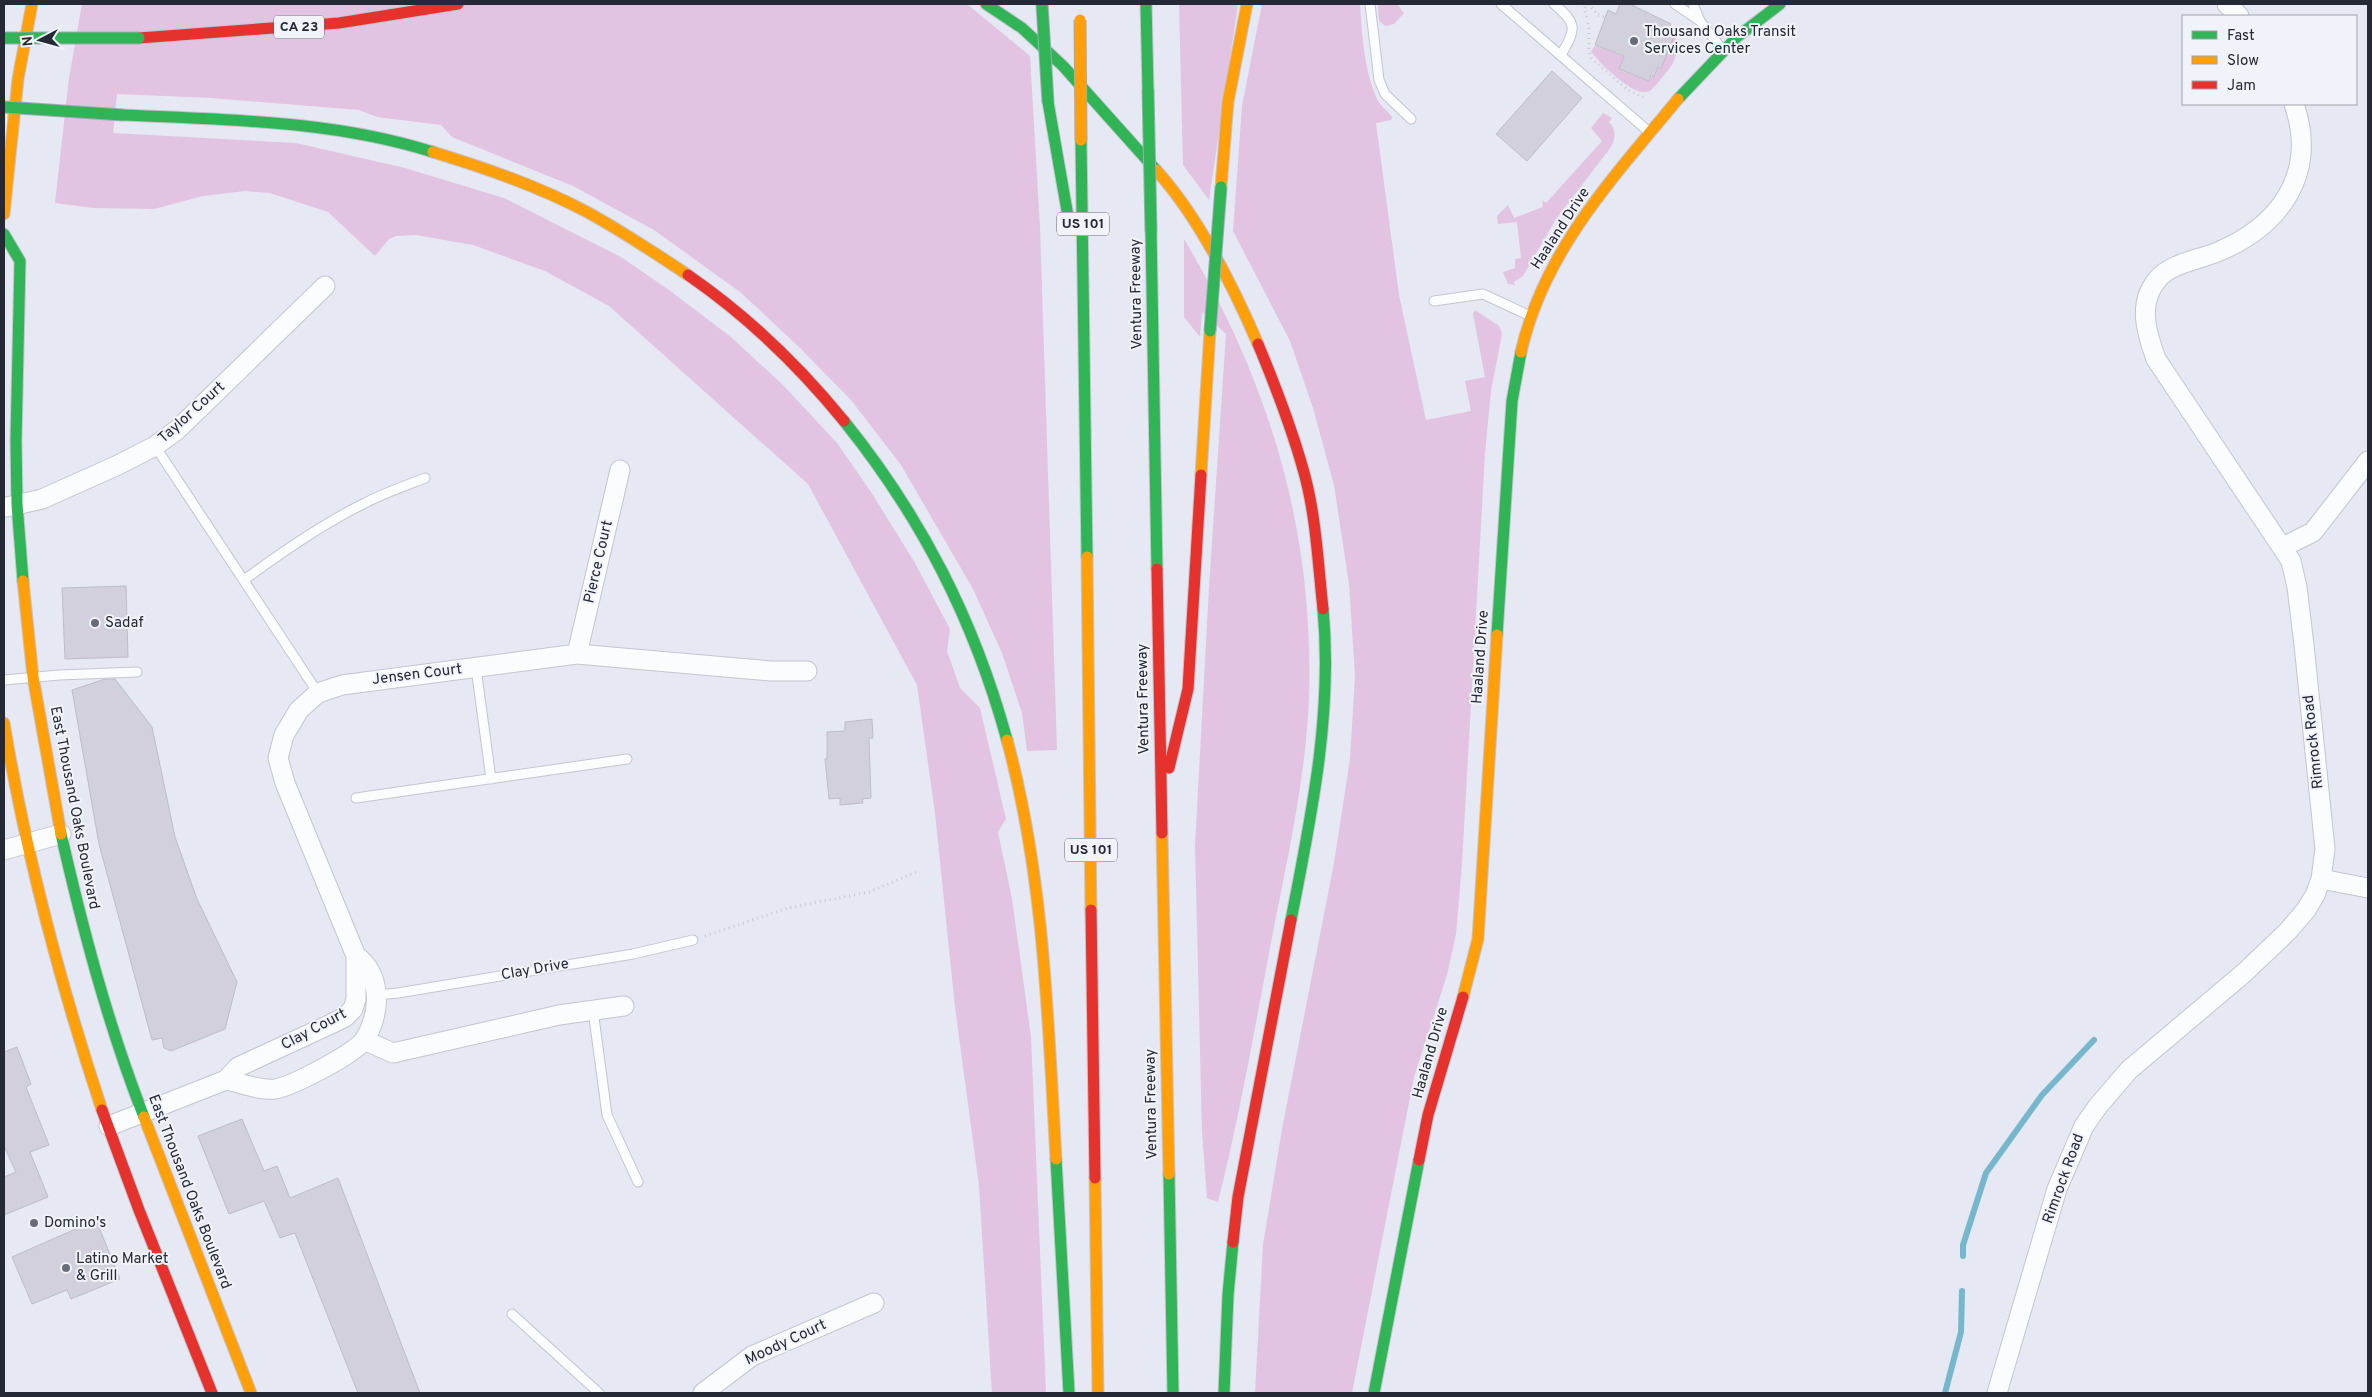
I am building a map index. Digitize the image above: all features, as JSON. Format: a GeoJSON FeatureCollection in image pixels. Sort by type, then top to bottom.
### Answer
{"type":"FeatureCollection","features":[{"type":"Feature","properties":{"kind":"main road"},"geometry":{"type":"LineString","coordinates":[[4,214],[18,79],[32,4]]}},
{"type":"Feature","properties":{"kind":"main road","name":"CA 23"},"geometry":{"type":"LineString","coordinates":[[4,38],[139,38],[333,25],[414,13],[458,4]]}},
{"type":"Feature","properties":{"kind":"main road"},"geometry":{"type":"LineString","coordinates":[[986,4],[1022,28],[1063,66],[1176,192],[1237,296],[1279,394],[1304,472],[1316,539],[1325,629],[1324,715],[1313,808],[1238,1197],[1228,1296],[1224,1393]]}},
{"type":"Feature","properties":{"kind":"main road"},"geometry":{"type":"LineString","coordinates":[[1042,4],[1048,102],[1085,307]]}},
{"type":"Feature","properties":{"kind":"main road","name":"Ventura Freeway"},"geometry":{"type":"LineString","coordinates":[[1146,4],[1160,806],[1173,1393]]}},
{"type":"Feature","properties":{"kind":"main road"},"geometry":{"type":"LineString","coordinates":[[1160,806],[1188,689],[1210,331],[1228,102],[1246,4]]}},
{"type":"Feature","properties":{"kind":"main road","name":"Haaland Drive"},"geometry":{"type":"LineString","coordinates":[[1374,1393],[1428,1115],[1467,984],[1478,939],[1512,402],[1518,362],[1531,316],[1544,282],[1560,252],[1590,209],[1650,133],[1722,49],[1755,20],[1780,4]]}},
{"type":"Feature","properties":{"kind":"main road","name":"US 101"},"geometry":{"type":"LineString","coordinates":[[1079,16],[1085,307],[1098,1393]]}},
{"type":"Feature","properties":{"kind":"main road"},"geometry":{"type":"LineString","coordinates":[[4,107],[262,122],[371,136],[453,158],[538,189],[585,211],[645,245],[704,285],[779,349],[856,435],[897,492],[940,564],[976,644],[1004,727],[1026,820],[1046,989],[1069,1393]]}},
{"type":"Feature","properties":{"kind":"main road","name":"East Thousand Oaks Boulevard"},"geometry":{"type":"LineString","coordinates":[[4,234],[20,261],[16,422],[11,506],[34,677],[60,834],[84,931],[114,1033],[142,1113],[251,1393]]}},
{"type":"Feature","properties":{"kind":"main road"},"geometry":{"type":"LineString","coordinates":[[4,724],[26,844],[75,1026],[109,1126],[212,1393]]}},
{"type":"Feature","properties":{"kind":"street"},"geometry":{"type":"LineString","coordinates":[[2227,4],[2238,15]]}},
{"type":"Feature","properties":{"kind":"street","name":"Rimrock Road"},"geometry":{"type":"LineString","coordinates":[[1996,1393],[2057,1189],[2084,1126],[2098,1106],[2129,1070],[2244,973],[2288,931],[2306,910],[2321,879],[2325,849],[2304,644],[2297,587],[2291,561],[2156,359],[2146,332],[2145,309],[2149,292],[2157,279],[2169,270],[2240,241],[2263,225],[2280,208],[2292,190],[2299,169],[2302,146],[2294,105]]}},
{"type":"Feature","properties":{"kind":"street","name":"Taylor Court"},"geometry":{"type":"LineString","coordinates":[[11,506],[42,499],[155,446],[177,430],[325,286]]}},
{"type":"Feature","properties":{"kind":"street"},"geometry":{"type":"LineString","coordinates":[[2283,548],[2312,532],[2368,461]]}},
{"type":"Feature","properties":{"kind":"street","name":"Pierce Court"},"geometry":{"type":"LineString","coordinates":[[577,654],[620,470]]}},
{"type":"Feature","properties":{"kind":"street","name":"Jensen Court"},"geometry":{"type":"LineString","coordinates":[[356,956],[285,783],[278,758],[284,735],[299,710],[318,693],[342,685],[577,654],[771,671],[807,670]]}},
{"type":"Feature","properties":{"kind":"street"},"geometry":{"type":"LineString","coordinates":[[4,850],[60,834]]}},
{"type":"Feature","properties":{"kind":"street"},"geometry":{"type":"LineString","coordinates":[[2321,879],[2368,888]]}},
{"type":"Feature","properties":{"kind":"street","name":"Clay Court"},"geometry":{"type":"LineString","coordinates":[[226,1080],[274,1089],[289,1085],[343,1056],[364,1040],[374,1018],[376,995],[368,964],[356,956]]}},
{"type":"Feature","properties":{"kind":"street","name":"Clay Court"},"geometry":{"type":"LineString","coordinates":[[109,1126],[226,1080],[238,1067],[345,1017],[353,1009],[356,999],[356,956]]}},
{"type":"Feature","properties":{"kind":"street"},"geometry":{"type":"LineString","coordinates":[[364,1040],[393,1053],[559,1015],[624,1006]]}},
{"type":"Feature","properties":{"kind":"street","name":"Moody Court"},"geometry":{"type":"LineString","coordinates":[[703,1393],[752,1356],[874,1303]]}},
{"type":"Feature","properties":{"kind":"lane"},"geometry":{"type":"LineString","coordinates":[[1370,4],[1379,80],[1385,94],[1411,119]]}},
{"type":"Feature","properties":{"kind":"lane"},"geometry":{"type":"LineString","coordinates":[[1501,4],[1650,133]]}},
{"type":"Feature","properties":{"kind":"lane"},"geometry":{"type":"LineString","coordinates":[[1554,4],[1568,16],[1573,26],[1573,35],[1561,55]]}},
{"type":"Feature","properties":{"kind":"lane"},"geometry":{"type":"LineString","coordinates":[[1675,4],[1700,21],[1722,49]]}},
{"type":"Feature","properties":{"kind":"lane"},"geometry":{"type":"LineString","coordinates":[[1694,4],[1700,21]]}},
{"type":"Feature","properties":{"kind":"lane"},"geometry":{"type":"LineString","coordinates":[[1434,301],[1483,294],[1531,316]]}},
{"type":"Feature","properties":{"kind":"lane"},"geometry":{"type":"LineString","coordinates":[[155,446],[318,693]]}},
{"type":"Feature","properties":{"kind":"lane"},"geometry":{"type":"LineString","coordinates":[[244,580],[295,543],[365,502],[426,478]]}},
{"type":"Feature","properties":{"kind":"lane"},"geometry":{"type":"LineString","coordinates":[[476,668],[491,779]]}},
{"type":"Feature","properties":{"kind":"lane"},"geometry":{"type":"LineString","coordinates":[[4,680],[138,672]]}},
{"type":"Feature","properties":{"kind":"lane"},"geometry":{"type":"LineString","coordinates":[[356,798],[627,759]]}},
{"type":"Feature","properties":{"kind":"lane","name":"Clay Drive"},"geometry":{"type":"LineString","coordinates":[[376,995],[398,994],[633,954],[693,940]]}},
{"type":"Feature","properties":{"kind":"lane"},"geometry":{"type":"LineString","coordinates":[[593,1010],[607,1116],[638,1182]]}},
{"type":"Feature","properties":{"kind":"lane"},"geometry":{"type":"LineString","coordinates":[[512,1314],[599,1393]]}},
{"type":"Feature","properties":{"kind":"path"},"geometry":{"type":"LineString","coordinates":[[1605,17],[1598,14],[1588,4],[1584,9],[1590,33],[1588,53],[1592,59],[1628,90],[1645,98]]}},
{"type":"Feature","properties":{"kind":"path"},"geometry":{"type":"LineString","coordinates":[[693,940],[788,908],[869,892],[919,871]]}},
{"type":"Feature","properties":{"kind":"shaded area"},"geometry":{"type":"Polygon","coordinates":[[[82,4],[967,4],[1030,56],[1040,227],[1057,750],[1027,751],[1022,713],[1002,653],[973,589],[901,465],[851,400],[799,347],[740,292],[654,230],[573,186],[452,137],[441,125],[377,117],[359,110],[211,98],[117,94],[113,133],[296,143],[405,168],[504,198],[621,257],[669,290],[731,337],[783,385],[837,443],[871,492],[915,563],[950,629],[947,651],[960,688],[980,708],[1006,819],[998,832],[1012,899],[1031,1037],[1046,1393],[992,1393],[979,1186],[955,1007],[935,813],[917,685],[808,484],[609,306],[545,271],[473,245],[416,235],[396,236],[389,239],[375,256],[328,212],[270,193],[245,191],[203,196],[154,209],[93,208],[55,203],[69,78],[82,4]]]}},
{"type":"Feature","properties":{"kind":"shaded area"},"geometry":{"type":"Polygon","coordinates":[[[1179,4],[1238,4],[1209,200],[1183,165],[1179,4]]]}},
{"type":"Feature","properties":{"kind":"shaded area"},"geometry":{"type":"Polygon","coordinates":[[[1262,4],[1360,4],[1369,76],[1378,102],[1392,117],[1391,120],[1376,123],[1399,295],[1426,420],[1471,411],[1465,381],[1485,377],[1473,314],[1475,310],[1499,326],[1502,334],[1491,391],[1485,453],[1462,864],[1456,934],[1447,975],[1414,1077],[1352,1393],[1255,1393],[1263,1245],[1282,1129],[1334,863],[1350,759],[1355,676],[1349,584],[1334,485],[1313,408],[1290,341],[1233,231],[1242,106],[1262,4]]]}},
{"type":"Feature","properties":{"kind":"shaded area"},"geometry":{"type":"Polygon","coordinates":[[[1378,4],[1397,4],[1404,13],[1394,24],[1385,26],[1379,21],[1378,4]]]}},
{"type":"Feature","properties":{"kind":"shaded area"},"geometry":{"type":"Polygon","coordinates":[[[1672,27],[1675,36],[1677,50],[1674,61],[1655,86],[1646,92],[1640,92],[1624,83],[1608,70],[1591,51],[1595,46],[1624,56],[1619,70],[1649,81],[1652,76],[1655,77],[1658,68],[1661,69],[1674,36],[1668,33],[1672,27]]]}},
{"type":"Feature","properties":{"kind":"shaded area"},"geometry":{"type":"Polygon","coordinates":[[[1603,113],[1612,118],[1609,122],[1614,131],[1614,140],[1611,147],[1556,219],[1523,276],[1514,282],[1515,285],[1508,284],[1503,272],[1515,268],[1515,259],[1521,258],[1517,222],[1498,224],[1497,216],[1508,205],[1514,218],[1543,207],[1542,200],[1546,203],[1602,141],[1591,128],[1603,113]]]}},
{"type":"Feature","properties":{"kind":"shaded area"},"geometry":{"type":"Polygon","coordinates":[[[1184,239],[1214,293],[1240,347],[1262,402],[1280,458],[1294,515],[1304,574],[1309,634],[1309,696],[1300,790],[1246,1075],[1218,1202],[1207,1198],[1202,1132],[1195,846],[1209,587],[1226,334],[1202,312],[1200,337],[1184,317],[1184,239]]]}},
{"type":"Feature","properties":{"kind":"building","name":"Thousand Oaks Transit Services Center"},"geometry":{"type":"Polygon","coordinates":[[[1620,4],[1630,4],[1671,24],[1667,34],[1674,36],[1661,69],[1658,67],[1654,77],[1651,75],[1649,81],[1619,69],[1624,56],[1595,45],[1608,10],[1616,14],[1620,4]]]}},
{"type":"Feature","properties":{"kind":"building"},"geometry":{"type":"Polygon","coordinates":[[[1552,71],[1582,98],[1527,161],[1496,134],[1552,71]]]}},
{"type":"Feature","properties":{"kind":"building","name":"Sadaf"},"geometry":{"type":"Polygon","coordinates":[[[126,586],[128,657],[65,659],[62,588],[126,586]]]}},
{"type":"Feature","properties":{"kind":"building"},"geometry":{"type":"Polygon","coordinates":[[[105,679],[115,679],[152,727],[175,837],[197,899],[237,982],[225,1029],[171,1051],[164,1048],[162,1038],[152,1040],[99,844],[72,690],[105,679]]]}},
{"type":"Feature","properties":{"kind":"building"},"geometry":{"type":"Polygon","coordinates":[[[872,719],[873,738],[869,738],[871,798],[862,799],[863,803],[840,805],[840,798],[829,799],[825,759],[827,759],[827,732],[845,731],[845,722],[872,719]]]}},
{"type":"Feature","properties":{"kind":"building"},"geometry":{"type":"Polygon","coordinates":[[[17,1047],[31,1084],[26,1087],[49,1145],[30,1152],[48,1197],[4,1215],[4,1177],[16,1172],[4,1146],[4,1052],[17,1047]]]}},
{"type":"Feature","properties":{"kind":"building"},"geometry":{"type":"Polygon","coordinates":[[[242,1119],[264,1171],[277,1166],[290,1198],[338,1178],[420,1393],[358,1393],[295,1233],[280,1238],[264,1201],[229,1214],[198,1136],[242,1119]]]}},
{"type":"Feature","properties":{"kind":"building","name":"Latino Market & Grill"},"geometry":{"type":"Polygon","coordinates":[[[96,1220],[120,1279],[71,1299],[67,1290],[32,1304],[12,1257],[96,1220]]]}},
{"type":"Feature","properties":{"kind":"waterway"},"geometry":{"type":"LineString","coordinates":[[1963,1256],[1963,1245],[1986,1173],[2042,1095],[2094,1040]]}},
{"type":"Feature","properties":{"kind":"waterway"},"geometry":{"type":"LineString","coordinates":[[1945,1393],[1961,1332],[1962,1291]]}},
{"type":"Feature","properties":{"kind":"traffic: fast"},"geometry":{"type":"LineString","coordinates":[[986,4],[1022,28],[1063,66],[1156,170]]}},
{"type":"Feature","properties":{"kind":"traffic: fast"},"geometry":{"type":"LineString","coordinates":[[1042,4],[1048,102]]}},
{"type":"Feature","properties":{"kind":"traffic: fast"},"geometry":{"type":"LineString","coordinates":[[1146,4],[1148,90]]}},
{"type":"Feature","properties":{"kind":"traffic: fast"},"geometry":{"type":"LineString","coordinates":[[1678,99],[1737,37],[1780,4]]}},
{"type":"Feature","properties":{"kind":"traffic: fast"},"geometry":{"type":"LineString","coordinates":[[4,38],[139,38]]}},
{"type":"Feature","properties":{"kind":"traffic: fast"},"geometry":{"type":"LineString","coordinates":[[1148,90],[1151,231]]}},
{"type":"Feature","properties":{"kind":"traffic: fast"},"geometry":{"type":"LineString","coordinates":[[1048,102],[1069,222]]}},
{"type":"Feature","properties":{"kind":"traffic: fast"},"geometry":{"type":"LineString","coordinates":[[4,107],[123,115]]}},
{"type":"Feature","properties":{"kind":"traffic: fast"},"geometry":{"type":"LineString","coordinates":[[123,115],[279,123],[357,133],[433,152]]}},
{"type":"Feature","properties":{"kind":"traffic: fast"},"geometry":{"type":"LineString","coordinates":[[1081,140],[1087,557]]}},
{"type":"Feature","properties":{"kind":"traffic: fast"},"geometry":{"type":"LineString","coordinates":[[1210,331],[1221,187]]}},
{"type":"Feature","properties":{"kind":"traffic: fast"},"geometry":{"type":"LineString","coordinates":[[1151,231],[1157,569]]}},
{"type":"Feature","properties":{"kind":"traffic: fast"},"geometry":{"type":"LineString","coordinates":[[4,234],[20,261],[16,440],[17,504],[23,581]]}},
{"type":"Feature","properties":{"kind":"traffic: fast"},"geometry":{"type":"LineString","coordinates":[[1497,635],[1512,401],[1521,352]]}},
{"type":"Feature","properties":{"kind":"traffic: fast"},"geometry":{"type":"LineString","coordinates":[[844,421],[898,495],[942,572],[979,653],[1007,740]]}},
{"type":"Feature","properties":{"kind":"traffic: fast"},"geometry":{"type":"LineString","coordinates":[[1291,920],[1313,804],[1323,726],[1325,687],[1323,609]]}},
{"type":"Feature","properties":{"kind":"traffic: fast"},"geometry":{"type":"LineString","coordinates":[[61,834],[97,977],[144,1117]]}},
{"type":"Feature","properties":{"kind":"traffic: fast"},"geometry":{"type":"LineString","coordinates":[[1056,1159],[1069,1393]]}},
{"type":"Feature","properties":{"kind":"traffic: fast"},"geometry":{"type":"LineString","coordinates":[[1374,1393],[1419,1160]]}},
{"type":"Feature","properties":{"kind":"traffic: fast"},"geometry":{"type":"LineString","coordinates":[[1169,1174],[1173,1393]]}},
{"type":"Feature","properties":{"kind":"traffic: fast"},"geometry":{"type":"LineString","coordinates":[[1224,1393],[1228,1295],[1233,1242]]}},
{"type":"Feature","properties":{"kind":"traffic: slow"},"geometry":{"type":"LineString","coordinates":[[4,214],[18,79],[32,4]]}},
{"type":"Feature","properties":{"kind":"traffic: slow"},"geometry":{"type":"LineString","coordinates":[[1221,187],[1228,102],[1247,4]]}},
{"type":"Feature","properties":{"kind":"traffic: slow"},"geometry":{"type":"LineString","coordinates":[[1080,20],[1081,140]]}},
{"type":"Feature","properties":{"kind":"traffic: slow"},"geometry":{"type":"LineString","coordinates":[[1521,352],[1532,315],[1546,280],[1564,248],[1606,186],[1678,99]]}},
{"type":"Feature","properties":{"kind":"traffic: slow"},"geometry":{"type":"LineString","coordinates":[[433,152],[472,164],[550,194],[613,227],[688,275]]}},
{"type":"Feature","properties":{"kind":"traffic: slow"},"geometry":{"type":"LineString","coordinates":[[1156,170],[1201,230],[1238,299],[1258,344]]}},
{"type":"Feature","properties":{"kind":"traffic: slow"},"geometry":{"type":"LineString","coordinates":[[1201,475],[1210,331]]}},
{"type":"Feature","properties":{"kind":"traffic: slow"},"geometry":{"type":"LineString","coordinates":[[1087,557],[1091,910]]}},
{"type":"Feature","properties":{"kind":"traffic: slow"},"geometry":{"type":"LineString","coordinates":[[23,581],[33,677],[61,834]]}},
{"type":"Feature","properties":{"kind":"traffic: slow"},"geometry":{"type":"LineString","coordinates":[[1463,997],[1478,939],[1497,635]]}},
{"type":"Feature","properties":{"kind":"traffic: slow"},"geometry":{"type":"LineString","coordinates":[[4,723],[23,821],[58,967],[102,1110]]}},
{"type":"Feature","properties":{"kind":"traffic: slow"},"geometry":{"type":"LineString","coordinates":[[1007,740],[1019,791],[1037,895],[1047,1000],[1056,1159]]}},
{"type":"Feature","properties":{"kind":"traffic: slow"},"geometry":{"type":"LineString","coordinates":[[1162,833],[1169,1174]]}},
{"type":"Feature","properties":{"kind":"traffic: slow"},"geometry":{"type":"LineString","coordinates":[[144,1117],[251,1393]]}},
{"type":"Feature","properties":{"kind":"traffic: slow"},"geometry":{"type":"LineString","coordinates":[[1095,1178],[1098,1393]]}},
{"type":"Feature","properties":{"kind":"traffic: jam"},"geometry":{"type":"LineString","coordinates":[[139,38],[339,23],[458,4]]}},
{"type":"Feature","properties":{"kind":"traffic: jam"},"geometry":{"type":"LineString","coordinates":[[688,275],[731,307],[771,343],[809,381],[844,421]]}},
{"type":"Feature","properties":{"kind":"traffic: jam"},"geometry":{"type":"LineString","coordinates":[[1258,344],[1288,421],[1307,486],[1316,539],[1323,609]]}},
{"type":"Feature","properties":{"kind":"traffic: jam"},"geometry":{"type":"LineString","coordinates":[[1169,768],[1188,689],[1201,475]]}},
{"type":"Feature","properties":{"kind":"traffic: jam"},"geometry":{"type":"LineString","coordinates":[[1157,569],[1162,833]]}},
{"type":"Feature","properties":{"kind":"traffic: jam"},"geometry":{"type":"LineString","coordinates":[[1091,910],[1095,1178]]}},
{"type":"Feature","properties":{"kind":"traffic: jam"},"geometry":{"type":"LineString","coordinates":[[1233,1242],[1238,1197],[1291,920]]}},
{"type":"Feature","properties":{"kind":"traffic: jam"},"geometry":{"type":"LineString","coordinates":[[1419,1160],[1428,1115],[1463,997]]}},
{"type":"Feature","properties":{"kind":"traffic: jam"},"geometry":{"type":"LineString","coordinates":[[102,1110],[139,1210],[212,1393]]}},
{"type":"Feature","properties":{"kind":"place","name":"Thousand Oaks Transit Services Center"},"geometry":{"type":"Point","coordinates":[1634,41]}},
{"type":"Feature","properties":{"kind":"place","name":"Sadaf"},"geometry":{"type":"Point","coordinates":[95,623]}},
{"type":"Feature","properties":{"kind":"place","name":"Domino's"},"geometry":{"type":"Point","coordinates":[34,1223]}},
{"type":"Feature","properties":{"kind":"place","name":"Latino Market & Grill"},"geometry":{"type":"Point","coordinates":[66,1268]}}]}
